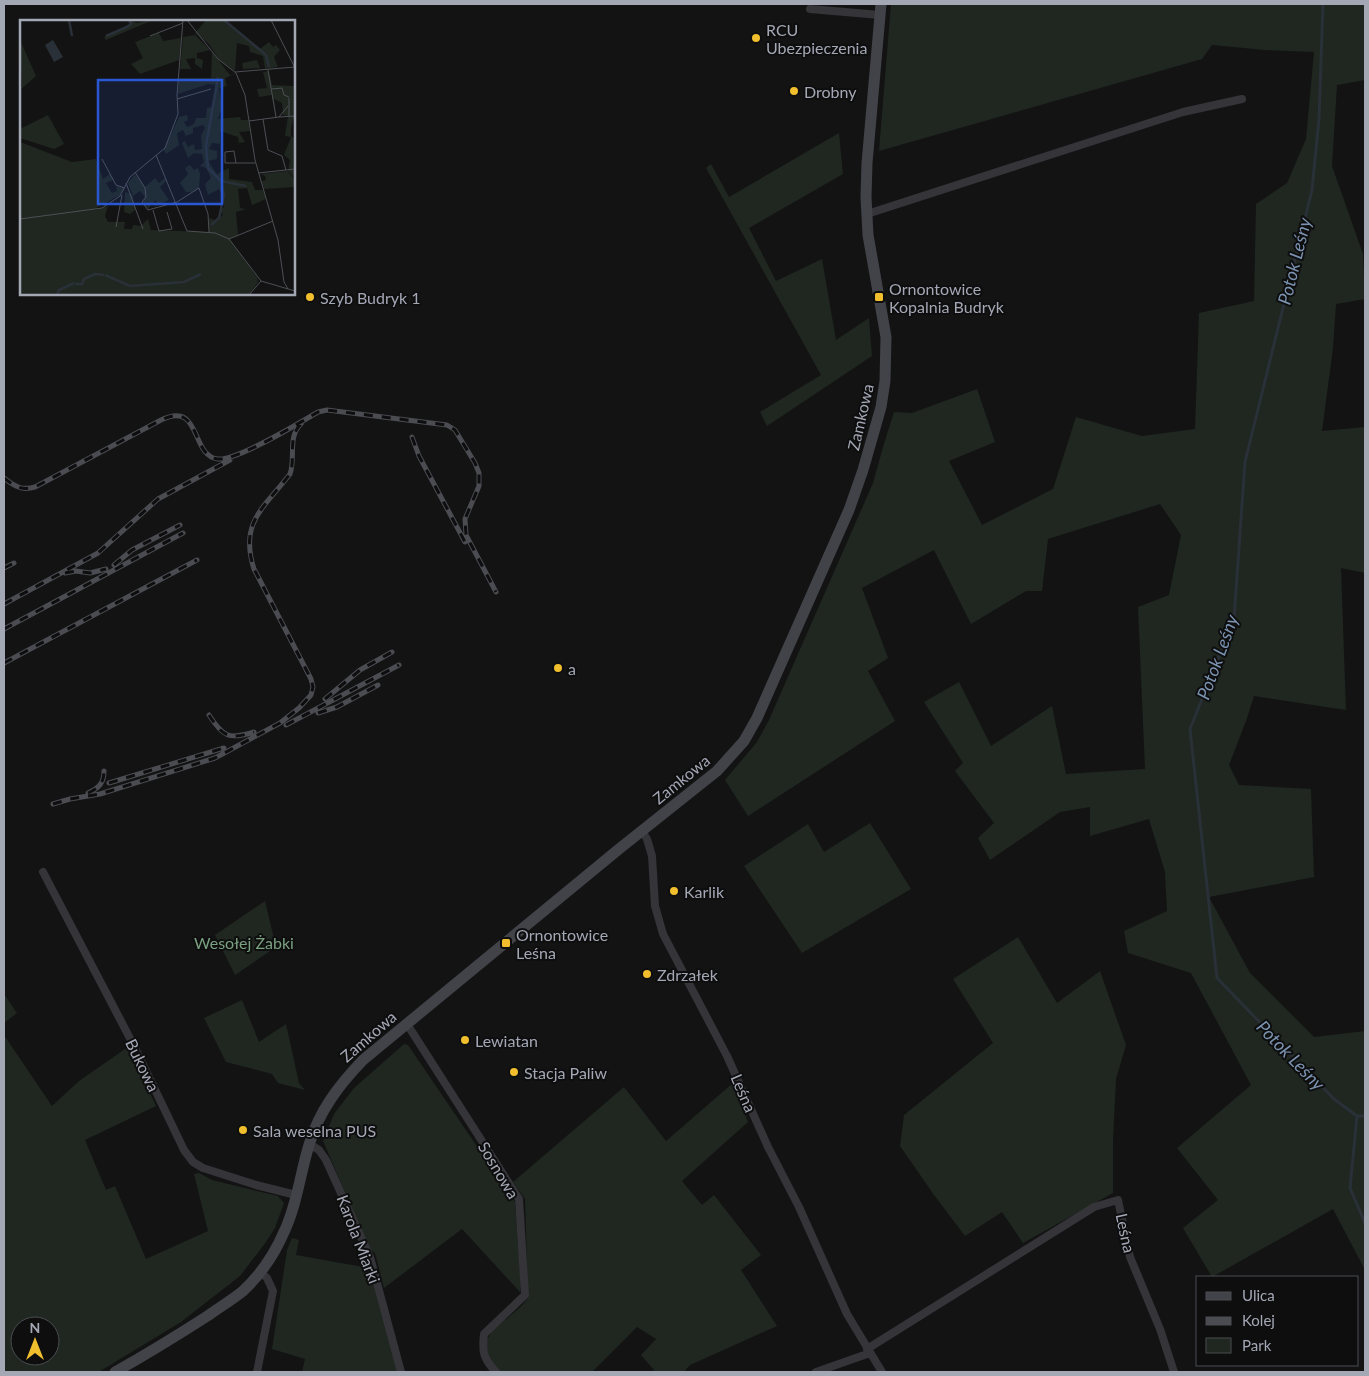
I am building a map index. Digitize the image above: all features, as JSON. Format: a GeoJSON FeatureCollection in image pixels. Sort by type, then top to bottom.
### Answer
{"type":"FeatureCollection","features":[{"type":"Feature","properties":{"kind":"street"},"geometry":{"type":"LineString","coordinates":[[810,9],[880,9]]}},
{"type":"Feature","properties":{"kind":"street","name":"Zamkowa"},"geometry":{"type":"LineString","coordinates":[[115,1372],[183,1332],[230,1300],[243,1291],[260,1272],[284,1232],[309,1144],[324,1108],[347,1076],[363,1060],[717,771],[744,741],[757,718],[849,510],[859,484],[881,407],[885,381],[886,351],[883,316],[872,256],[867,214],[867,164],[880,9]]}},
{"type":"Feature","properties":{"kind":"street"},"geometry":{"type":"LineString","coordinates":[[867,214],[1183,112],[1242,99]]}},
{"type":"Feature","properties":{"kind":"street","name":"Leśna"},"geometry":{"type":"LineString","coordinates":[[642,831],[647,839],[652,856],[655,906],[662,934],[728,1056],[768,1147],[799,1207],[837,1294],[868,1351],[882,1372]]}},
{"type":"Feature","properties":{"kind":"street","name":"Bukowa"},"geometry":{"type":"LineString","coordinates":[[43,872],[134,1046],[184,1150],[193,1162],[203,1168],[296,1195]]}},
{"type":"Feature","properties":{"kind":"street","name":"Sosnowa"},"geometry":{"type":"LineString","coordinates":[[407,1024],[518,1199],[525,1295],[484,1334],[482,1349],[486,1361],[496,1372]]}},
{"type":"Feature","properties":{"kind":"street","name":"Karola Miarki"},"geometry":{"type":"LineString","coordinates":[[309,1144],[319,1150],[326,1160],[370,1257],[401,1372]]}},
{"type":"Feature","properties":{"kind":"street","name":"Leśna"},"geometry":{"type":"LineString","coordinates":[[868,1351],[1094,1207],[1118,1200],[1130,1257],[1160,1329],[1174,1372]]}},
{"type":"Feature","properties":{"kind":"street"},"geometry":{"type":"LineString","coordinates":[[257,1372],[273,1291],[268,1278],[260,1272]]}},
{"type":"Feature","properties":{"kind":"street"},"geometry":{"type":"LineString","coordinates":[[816,1372],[868,1351]]}},
{"type":"Feature","properties":{"kind":"green space"},"geometry":{"type":"Polygon","coordinates":[[[891,4],[1365,4],[1365,80],[1337,85],[1332,166],[1363,254],[1365,299],[1336,304],[1333,348],[1322,431],[1365,427],[1365,573],[1341,568],[1346,710],[1254,696],[1229,765],[1239,785],[1311,789],[1314,877],[1209,897],[1250,973],[1314,1037],[1365,1031],[1365,1270],[1333,1209],[1211,1276],[1183,1228],[1218,1200],[1177,1148],[1251,1085],[1191,973],[1128,953],[1124,931],[1167,911],[1165,872],[1149,819],[1090,836],[1090,807],[1060,812],[990,860],[978,838],[994,823],[955,771],[963,763],[924,702],[959,682],[991,746],[1052,706],[1066,774],[1145,769],[1138,607],[1169,595],[1181,535],[1160,504],[1048,539],[1042,591],[1026,591],[971,624],[934,550],[862,588],[888,658],[868,671],[895,721],[748,816],[725,780],[757,742],[769,720],[873,483],[894,412],[912,413],[977,389],[995,442],[949,461],[982,525],[1053,489],[1076,417],[1142,436],[1195,429],[1199,313],[1254,301],[1256,204],[1287,183],[1306,139],[1314,52],[1212,45],[1202,59],[879,151],[891,4]]]}},
{"type":"Feature","properties":{"kind":"green space"},"geometry":{"type":"Polygon","coordinates":[[[839,133],[843,174],[749,228],[776,281],[822,259],[836,340],[869,318],[872,356],[767,426],[760,412],[821,375],[706,168],[711,164],[729,197],[839,133]]]}},
{"type":"Feature","properties":{"kind":"green space"},"geometry":{"type":"Polygon","coordinates":[[[870,823],[911,889],[802,953],[744,866],[808,824],[824,852],[870,823]]]}},
{"type":"Feature","properties":{"kind":"green space","name":"Wesołej Żabki"},"geometry":{"type":"Polygon","coordinates":[[[265,901],[276,947],[235,975],[215,935],[265,901]]]}},
{"type":"Feature","properties":{"kind":"green space"},"geometry":{"type":"Polygon","coordinates":[[[1018,937],[1057,1003],[1100,971],[1126,1045],[1116,1079],[1113,1193],[1023,1243],[1002,1212],[965,1236],[900,1146],[904,1115],[993,1043],[953,979],[1018,937]]]}},
{"type":"Feature","properties":{"kind":"green space"},"geometry":{"type":"Polygon","coordinates":[[[4,994],[17,1013],[4,1023],[4,994]]]}},
{"type":"Feature","properties":{"kind":"green space"},"geometry":{"type":"Polygon","coordinates":[[[242,1000],[259,1042],[286,1024],[299,1083],[305,1090],[278,1083],[272,1074],[226,1062],[204,1018],[242,1000]]]}},
{"type":"Feature","properties":{"kind":"green space"},"geometry":{"type":"Polygon","coordinates":[[[4,1035],[52,1106],[79,1081],[128,1047],[156,1106],[85,1140],[106,1190],[115,1186],[146,1259],[208,1231],[194,1174],[199,1173],[212,1180],[278,1196],[284,1203],[275,1228],[240,1276],[181,1322],[99,1372],[4,1372],[4,1035]]]}},
{"type":"Feature","properties":{"kind":"green space"},"geometry":{"type":"Polygon","coordinates":[[[404,1044],[408,1045],[515,1202],[521,1282],[520,1292],[462,1229],[384,1288],[375,1253],[369,1248],[323,1141],[334,1114],[354,1088],[404,1044]]]}},
{"type":"Feature","properties":{"kind":"green space"},"geometry":{"type":"Polygon","coordinates":[[[733,1083],[748,1122],[682,1181],[702,1205],[714,1195],[761,1255],[741,1270],[777,1326],[690,1365],[684,1372],[652,1372],[654,1370],[641,1355],[656,1339],[637,1327],[592,1372],[500,1372],[490,1358],[487,1347],[488,1338],[493,1330],[528,1298],[525,1199],[513,1182],[624,1087],[666,1141],[733,1083]]]}},
{"type":"Feature","properties":{"kind":"green space"},"geometry":{"type":"Polygon","coordinates":[[[292,1238],[299,1240],[296,1255],[369,1268],[398,1372],[302,1372],[305,1359],[272,1349],[287,1250],[292,1238]]]}},
{"type":"Feature","properties":{"kind":"waterway","name":"Potok Leśny"},"geometry":{"type":"LineString","coordinates":[[1323,4],[1319,119],[1312,190],[1245,462],[1234,619],[1190,729],[1217,978],[1334,1099],[1357,1116],[1350,1188],[1365,1223]]}},
{"type":"Feature","properties":{"kind":"waterway"},"geometry":{"type":"LineString","coordinates":[[1357,1116],[1365,1116]]}},
{"type":"Feature","properties":{"kind":"railway"},"geometry":{"type":"LineString","coordinates":[[4,478],[18,487],[35,487],[161,420],[174,416],[183,417],[190,423],[203,449],[209,456],[218,459],[227,458],[253,448],[318,412],[327,410],[447,425],[455,430],[479,473],[479,486],[465,519],[466,535],[496,592]]}},
{"type":"Feature","properties":{"kind":"railway"},"geometry":{"type":"LineString","coordinates":[[53,804],[100,794],[215,758],[280,723],[299,708],[311,695],[313,687],[311,679],[254,569],[250,553],[252,527],[257,517],[290,474],[294,435],[301,424]]}},
{"type":"Feature","properties":{"kind":"railway"},"geometry":{"type":"LineString","coordinates":[[412,437],[419,456],[465,542]]}},
{"type":"Feature","properties":{"kind":"railway"},"geometry":{"type":"LineString","coordinates":[[4,604],[98,553],[158,499],[230,460]]}},
{"type":"Feature","properties":{"kind":"railway"},"geometry":{"type":"LineString","coordinates":[[114,565],[132,550],[180,525]]}},
{"type":"Feature","properties":{"kind":"railway"},"geometry":{"type":"LineString","coordinates":[[4,629],[183,533]]}},
{"type":"Feature","properties":{"kind":"railway"},"geometry":{"type":"LineString","coordinates":[[4,663],[197,560]]}},
{"type":"Feature","properties":{"kind":"railway"},"geometry":{"type":"LineString","coordinates":[[4,568],[14,563]]}},
{"type":"Feature","properties":{"kind":"railway"},"geometry":{"type":"LineString","coordinates":[[65,573],[76,571],[90,573],[106,569]]}},
{"type":"Feature","properties":{"kind":"railway"},"geometry":{"type":"LineString","coordinates":[[325,699],[360,670],[392,652]]}},
{"type":"Feature","properties":{"kind":"railway"},"geometry":{"type":"LineString","coordinates":[[286,725],[399,665]]}},
{"type":"Feature","properties":{"kind":"railway"},"geometry":{"type":"LineString","coordinates":[[318,713],[337,707],[378,685]]}},
{"type":"Feature","properties":{"kind":"railway"},"geometry":{"type":"LineString","coordinates":[[209,715],[218,728],[227,735],[238,736],[254,732]]}},
{"type":"Feature","properties":{"kind":"railway"},"geometry":{"type":"LineString","coordinates":[[109,783],[224,748]]}},
{"type":"Feature","properties":{"kind":"railway"},"geometry":{"type":"LineString","coordinates":[[88,793],[100,785],[104,771]]}},
{"type":"Feature","properties":{"kind":"place","name":"RCU Ubezpieczenia"},"geometry":{"type":"Point","coordinates":[756,38]}},
{"type":"Feature","properties":{"kind":"place","name":"Drobny"},"geometry":{"type":"Point","coordinates":[794,91]}},
{"type":"Feature","properties":{"kind":"place","name":"Szyb Budryk 1"},"geometry":{"type":"Point","coordinates":[310,297]}},
{"type":"Feature","properties":{"kind":"place","name":"Ornontowice Kopalnia Budryk"},"geometry":{"type":"Point","coordinates":[879,297]}},
{"type":"Feature","properties":{"kind":"place","name":"a"},"geometry":{"type":"Point","coordinates":[558,668]}},
{"type":"Feature","properties":{"kind":"place","name":"Karlik"},"geometry":{"type":"Point","coordinates":[674,891]}},
{"type":"Feature","properties":{"kind":"place","name":"Ornontowice Leśna"},"geometry":{"type":"Point","coordinates":[506,943]}},
{"type":"Feature","properties":{"kind":"place","name":"Zdrzałek"},"geometry":{"type":"Point","coordinates":[647,974]}},
{"type":"Feature","properties":{"kind":"place","name":"Lewiatan"},"geometry":{"type":"Point","coordinates":[465,1040]}},
{"type":"Feature","properties":{"kind":"place","name":"Stacja Paliw"},"geometry":{"type":"Point","coordinates":[514,1072]}},
{"type":"Feature","properties":{"kind":"place","name":"Sala weselna PUS"},"geometry":{"type":"Point","coordinates":[243,1130]}}]}
